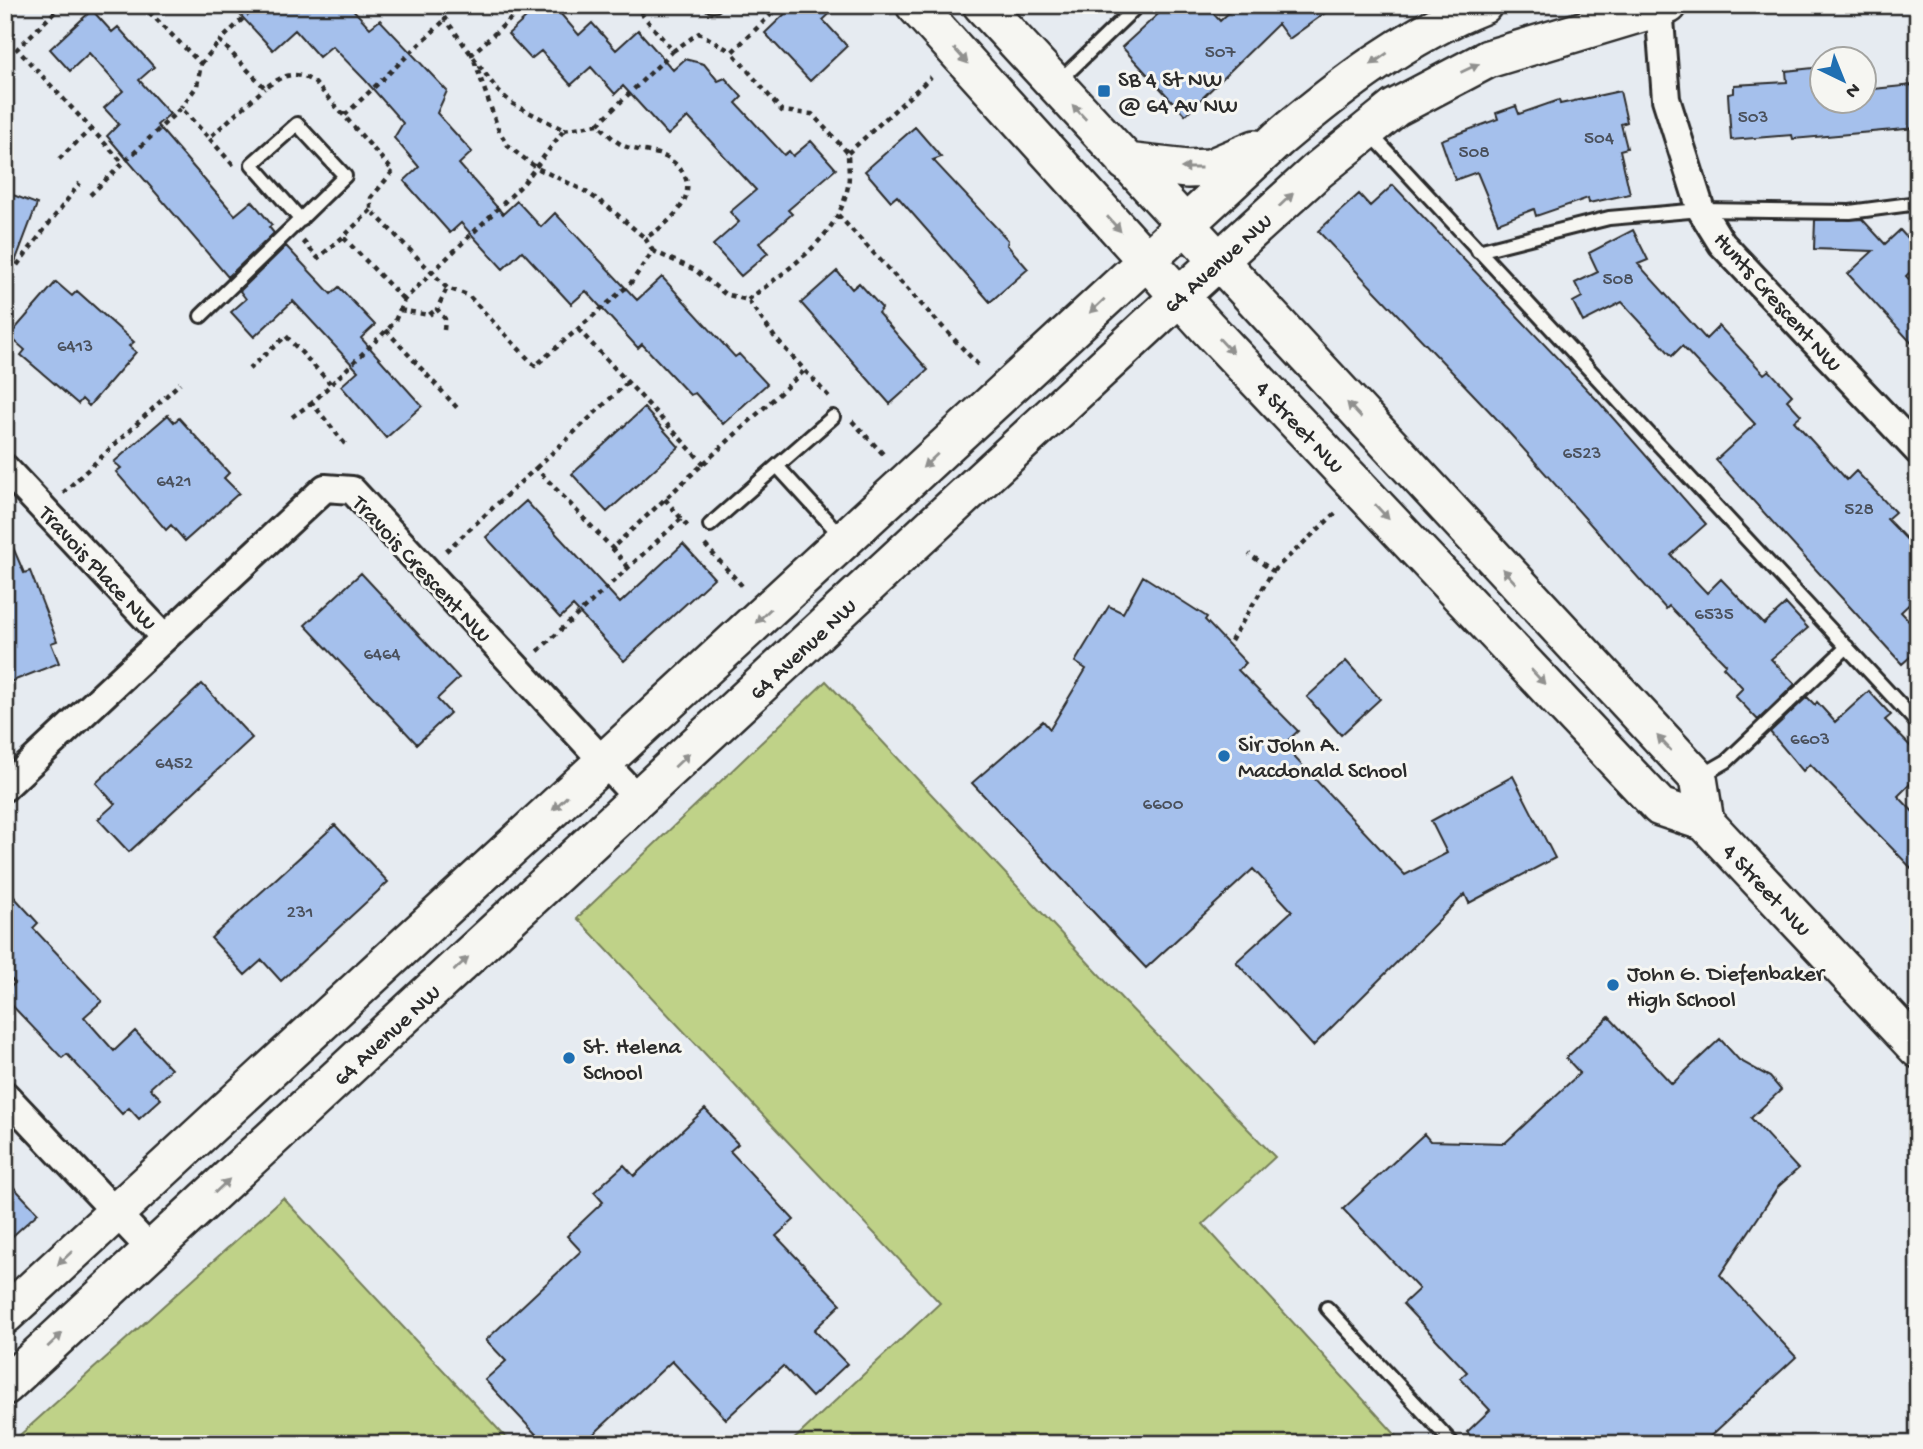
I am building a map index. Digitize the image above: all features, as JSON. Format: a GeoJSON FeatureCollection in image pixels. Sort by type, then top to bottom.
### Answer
{"type":"FeatureCollection","features":[{"type":"Feature","properties":{"kind":"main road","name":"4 Street NW"},"geometry":{"type":"LineString","coordinates":[[915,5],[1180,296],[1660,807],[1705,822],[1918,1049]]}},
{"type":"Feature","properties":{"kind":"main road"},"geometry":{"type":"LineString","coordinates":[[982,5],[1054,86],[1698,778]]}},
{"type":"Feature","properties":{"kind":"main road","name":"64 Avenue NW"},"geometry":{"type":"LineString","coordinates":[[5,1315],[1278,139],[1341,86],[1392,50],[1439,24],[1483,5]]}},
{"type":"Feature","properties":{"kind":"main road","name":"64 Avenue NW"},"geometry":{"type":"LineString","coordinates":[[5,1387],[1180,296],[1367,129],[1438,83],[1488,59],[1668,5]]}},
{"type":"Feature","properties":{"kind":"main road"},"geometry":{"type":"LineString","coordinates":[[1126,162],[1187,169],[1210,168],[1278,139]]}},
{"type":"Feature","properties":{"kind":"main road","name":"4 Street NW"},"geometry":{"type":"LineString","coordinates":[[1698,778],[1705,822]]}},
{"type":"Feature","properties":{"kind":"street","name":"Hunts Crescent NW"},"geometry":{"type":"LineString","coordinates":[[1658,6],[1666,99],[1701,210],[1722,244],[1918,451]]}},
{"type":"Feature","properties":{"kind":"street","name":"Travois Place NW"},"geometry":{"type":"LineString","coordinates":[[5,468],[164,637]]}},
{"type":"Feature","properties":{"kind":"street","name":"Travois Crescent NW"},"geometry":{"type":"LineString","coordinates":[[5,787],[325,488],[352,490],[639,800]]}},
{"type":"Feature","properties":{"kind":"street"},"geometry":{"type":"LineString","coordinates":[[5,1095],[152,1251]]}},
{"type":"Feature","properties":{"kind":"lane"},"geometry":{"type":"LineString","coordinates":[[1054,86],[1138,5]]}},
{"type":"Feature","properties":{"kind":"lane"},"geometry":{"type":"LineString","coordinates":[[201,316],[301,220],[345,176],[297,124],[252,164],[301,220]]}},
{"type":"Feature","properties":{"kind":"lane"},"geometry":{"type":"LineString","coordinates":[[1367,129],[1918,724]]}},
{"type":"Feature","properties":{"kind":"lane"},"geometry":{"type":"LineString","coordinates":[[1478,251],[1609,218],[1701,210],[1850,212],[1918,203]]}},
{"type":"Feature","properties":{"kind":"lane"},"geometry":{"type":"LineString","coordinates":[[710,526],[837,413]]}},
{"type":"Feature","properties":{"kind":"lane"},"geometry":{"type":"LineString","coordinates":[[777,466],[845,540]]}},
{"type":"Feature","properties":{"kind":"lane"},"geometry":{"type":"LineString","coordinates":[[1698,778],[1727,761],[1847,647]]}},
{"type":"Feature","properties":{"kind":"lane"},"geometry":{"type":"LineString","coordinates":[[1327,1308],[1453,1444]]}},
{"type":"Feature","properties":{"kind":"path"},"geometry":{"type":"LineString","coordinates":[[62,5],[17,49],[123,163]]}},
{"type":"Feature","properties":{"kind":"path"},"geometry":{"type":"LineString","coordinates":[[142,5],[201,64]]}},
{"type":"Feature","properties":{"kind":"path"},"geometry":{"type":"LineString","coordinates":[[435,5],[498,91],[513,104],[564,130],[598,124],[673,51],[699,33],[732,52],[782,111],[812,114],[848,153],[848,185],[838,215],[813,248],[748,300]]}},
{"type":"Feature","properties":{"kind":"path"},"geometry":{"type":"LineString","coordinates":[[472,54],[526,5]]}},
{"type":"Feature","properties":{"kind":"path"},"geometry":{"type":"LineString","coordinates":[[634,5],[673,51]]}},
{"type":"Feature","properties":{"kind":"path"},"geometry":{"type":"LineString","coordinates":[[732,52],[781,5]]}},
{"type":"Feature","properties":{"kind":"path"},"geometry":{"type":"LineString","coordinates":[[345,115],[446,19]]}},
{"type":"Feature","properties":{"kind":"path"},"geometry":{"type":"LineString","coordinates":[[90,195],[180,108],[197,86],[201,64],[220,41]]}},
{"type":"Feature","properties":{"kind":"path"},"geometry":{"type":"LineString","coordinates":[[472,54],[499,131],[509,147],[537,168],[583,190],[645,238],[653,251],[695,270],[725,294],[748,300],[776,339],[805,370],[837,413]]}},
{"type":"Feature","properties":{"kind":"path"},"geometry":{"type":"LineString","coordinates":[[848,153],[931,77]]}},
{"type":"Feature","properties":{"kind":"path"},"geometry":{"type":"LineString","coordinates":[[180,108],[209,138]]}},
{"type":"Feature","properties":{"kind":"path"},"geometry":{"type":"LineString","coordinates":[[598,124],[619,144],[669,159],[685,180],[688,191],[684,205],[673,219],[645,238]]}},
{"type":"Feature","properties":{"kind":"path"},"geometry":{"type":"LineString","coordinates":[[59,159],[90,129]]}},
{"type":"Feature","properties":{"kind":"path"},"geometry":{"type":"LineString","coordinates":[[292,416],[312,403],[394,323],[404,300],[537,168],[564,130]]}},
{"type":"Feature","properties":{"kind":"path"},"geometry":{"type":"LineString","coordinates":[[5,281],[80,183]]}},
{"type":"Feature","properties":{"kind":"path"},"geometry":{"type":"LineString","coordinates":[[371,210],[343,237],[404,300]]}},
{"type":"Feature","properties":{"kind":"path"},"geometry":{"type":"LineString","coordinates":[[838,215],[981,368]]}},
{"type":"Feature","properties":{"kind":"path"},"geometry":{"type":"LineString","coordinates":[[431,271],[447,288],[468,295],[535,366],[630,284],[653,251]]}},
{"type":"Feature","properties":{"kind":"path"},"geometry":{"type":"LineString","coordinates":[[400,310],[429,314],[437,309],[447,288]]}},
{"type":"Feature","properties":{"kind":"path"},"geometry":{"type":"LineString","coordinates":[[437,309],[445,319],[444,330]]}},
{"type":"Feature","properties":{"kind":"path"},"geometry":{"type":"LineString","coordinates":[[578,329],[704,464]]}},
{"type":"Feature","properties":{"kind":"path"},"geometry":{"type":"LineString","coordinates":[[386,330],[460,411]]}},
{"type":"Feature","properties":{"kind":"path"},"geometry":{"type":"LineString","coordinates":[[249,369],[286,336],[330,383]]}},
{"type":"Feature","properties":{"kind":"path"},"geometry":{"type":"LineString","coordinates":[[612,548],[805,370]]}},
{"type":"Feature","properties":{"kind":"path"},"geometry":{"type":"LineString","coordinates":[[443,553],[628,382]]}},
{"type":"Feature","properties":{"kind":"path"},"geometry":{"type":"LineString","coordinates":[[62,494],[180,383]]}},
{"type":"Feature","properties":{"kind":"path"},"geometry":{"type":"LineString","coordinates":[[312,403],[345,444]]}},
{"type":"Feature","properties":{"kind":"path"},"geometry":{"type":"LineString","coordinates":[[849,418],[885,456]]}},
{"type":"Feature","properties":{"kind":"path"},"geometry":{"type":"LineString","coordinates":[[536,468],[628,567]]}},
{"type":"Feature","properties":{"kind":"path"},"geometry":{"type":"LineString","coordinates":[[1231,641],[1273,571],[1342,507]]}},
{"type":"Feature","properties":{"kind":"path"},"geometry":{"type":"LineString","coordinates":[[536,653],[681,519]]}},
{"type":"Feature","properties":{"kind":"path"},"geometry":{"type":"LineString","coordinates":[[1249,554],[1273,571]]}},
{"type":"Feature","properties":{"kind":"green space"},"geometry":{"type":"Polygon","coordinates":[[[826,681],[1123,1000],[1275,1157],[1203,1224],[1404,1444],[789,1444],[940,1303],[577,918],[826,681]]]}},
{"type":"Feature","properties":{"kind":"green space"},"geometry":{"type":"Polygon","coordinates":[[[283,1198],[512,1444],[10,1444],[283,1198]]]}},
{"type":"Feature","properties":{"kind":"building"},"geometry":{"type":"Polygon","coordinates":[[[231,5],[349,5],[370,28],[380,20],[447,91],[437,113],[472,152],[459,164],[503,214],[517,201],[541,227],[555,213],[637,300],[662,277],[735,357],[739,354],[767,384],[723,424],[695,393],[690,395],[642,344],[638,348],[586,291],[571,304],[522,251],[503,269],[461,223],[450,233],[404,181],[419,167],[394,138],[403,123],[365,80],[332,46],[319,57],[295,30],[273,50],[231,5]]]}},
{"type":"Feature","properties":{"kind":"building"},"geometry":{"type":"Polygon","coordinates":[[[514,5],[553,5],[579,35],[592,23],[616,50],[638,30],[673,70],[685,59],[704,64],[718,81],[725,78],[742,97],[736,103],[784,155],[789,151],[793,156],[811,141],[836,169],[788,210],[792,214],[759,243],[768,253],[741,276],[713,245],[739,222],[730,212],[756,190],[688,117],[668,135],[623,86],[615,94],[591,67],[571,85],[541,51],[531,59],[508,34],[526,18],[514,5]]]}},
{"type":"Feature","properties":{"kind":"building"},"geometry":{"type":"Polygon","coordinates":[[[794,5],[839,5],[823,20],[847,46],[810,81],[765,33],[794,5]]]}},
{"type":"Feature","properties":{"kind":"building"},"geometry":{"type":"Polygon","coordinates":[[[1168,5],[1206,5],[1220,21],[1237,5],[1336,5],[1289,39],[1278,24],[1185,115],[1122,47],[1168,5]]]}},
{"type":"Feature","properties":{"kind":"building"},"geometry":{"type":"Polygon","coordinates":[[[92,10],[112,32],[118,27],[154,67],[139,80],[170,114],[157,125],[235,215],[252,201],[272,225],[269,227],[274,233],[228,277],[107,136],[119,124],[104,108],[123,91],[89,53],[70,71],[50,49],[92,10]]]}},
{"type":"Feature","properties":{"kind":"building"},"geometry":{"type":"Polygon","coordinates":[[[1808,69],[1808,116],[1878,116],[1878,89],[1912,85],[1916,128],[1793,139],[1792,135],[1731,140],[1728,94],[1734,93],[1734,85],[1787,82],[1786,71],[1808,69]]]}},
{"type":"Feature","properties":{"kind":"building"},"geometry":{"type":"Polygon","coordinates":[[[1620,91],[1627,122],[1621,124],[1627,148],[1620,150],[1630,194],[1589,203],[1588,198],[1536,216],[1534,209],[1498,223],[1477,172],[1455,180],[1441,140],[1498,119],[1496,113],[1516,106],[1519,114],[1559,100],[1560,104],[1620,91]]]}},
{"type":"Feature","properties":{"kind":"building"},"geometry":{"type":"Polygon","coordinates":[[[915,127],[941,157],[933,160],[1008,240],[1007,245],[1028,269],[990,302],[897,196],[891,201],[865,171],[915,127]]]}},
{"type":"Feature","properties":{"kind":"building"},"geometry":{"type":"Polygon","coordinates":[[[1393,185],[1598,401],[1706,524],[1671,555],[1707,593],[1721,579],[1764,624],[1786,604],[1808,628],[1771,659],[1795,684],[1758,720],[1735,696],[1743,688],[1723,667],[1726,664],[1669,606],[1666,609],[1495,417],[1318,231],[1359,194],[1370,206],[1393,185]]]}},
{"type":"Feature","properties":{"kind":"building"},"geometry":{"type":"Polygon","coordinates":[[[5,192],[37,204],[7,283],[5,282],[5,192]]]}},
{"type":"Feature","properties":{"kind":"building"},"geometry":{"type":"Polygon","coordinates":[[[1862,219],[1885,244],[1900,230],[1918,250],[1918,264],[1906,276],[1918,289],[1918,350],[1848,274],[1873,251],[1814,249],[1815,220],[1862,219]]]}},
{"type":"Feature","properties":{"kind":"building"},"geometry":{"type":"Polygon","coordinates":[[[1633,230],[1648,260],[1638,264],[1706,339],[1719,326],[1764,374],[1769,370],[1792,395],[1787,400],[1801,415],[1794,421],[1847,480],[1856,471],[1895,512],[1887,519],[1918,551],[1918,596],[1901,612],[1918,630],[1918,650],[1902,664],[1716,460],[1755,424],[1682,346],[1672,356],[1622,302],[1583,322],[1573,302],[1582,297],[1575,283],[1598,272],[1589,253],[1633,230]]]}},
{"type":"Feature","properties":{"kind":"building"},"geometry":{"type":"Polygon","coordinates":[[[286,246],[331,294],[339,287],[375,325],[361,338],[422,406],[386,438],[341,386],[358,371],[293,301],[254,337],[231,312],[246,299],[240,291],[286,246]]]}},
{"type":"Feature","properties":{"kind":"building"},"geometry":{"type":"Polygon","coordinates":[[[837,271],[852,289],[859,283],[882,308],[878,313],[928,370],[890,404],[801,303],[837,271]]]}},
{"type":"Feature","properties":{"kind":"building"},"geometry":{"type":"Polygon","coordinates":[[[56,282],[72,296],[77,291],[134,342],[129,346],[136,352],[89,406],[82,399],[78,404],[21,355],[25,350],[9,336],[56,282]]]}},
{"type":"Feature","properties":{"kind":"building"},"geometry":{"type":"Polygon","coordinates":[[[644,408],[679,447],[607,512],[572,474],[644,408]]]}},
{"type":"Feature","properties":{"kind":"building"},"geometry":{"type":"Polygon","coordinates":[[[168,415],[174,422],[179,418],[229,473],[224,478],[239,493],[185,541],[171,525],[166,530],[116,472],[121,468],[114,462],[168,415]]]}},
{"type":"Feature","properties":{"kind":"building"},"geometry":{"type":"Polygon","coordinates":[[[526,501],[620,603],[683,544],[714,578],[624,661],[573,606],[560,618],[486,537],[526,501]]]}},
{"type":"Feature","properties":{"kind":"building"},"geometry":{"type":"Polygon","coordinates":[[[5,529],[24,573],[30,571],[57,641],[51,643],[59,663],[5,684],[5,529]]]}},
{"type":"Feature","properties":{"kind":"building"},"geometry":{"type":"Polygon","coordinates":[[[361,573],[459,678],[437,699],[450,713],[417,744],[305,625],[361,573]]]}},
{"type":"Feature","properties":{"kind":"building"},"geometry":{"type":"Polygon","coordinates":[[[1143,576],[1207,617],[1205,620],[1246,663],[1238,670],[1298,731],[1283,745],[1405,875],[1447,853],[1431,821],[1513,776],[1555,858],[1469,903],[1465,894],[1313,1046],[1236,962],[1292,911],[1253,869],[1146,968],[972,783],[1043,721],[1050,729],[1086,669],[1075,662],[1109,606],[1123,613],[1143,576]]]}},
{"type":"Feature","properties":{"kind":"building"},"geometry":{"type":"Polygon","coordinates":[[[1346,661],[1380,699],[1341,735],[1307,697],[1346,661]]]}},
{"type":"Feature","properties":{"kind":"building"},"geometry":{"type":"Polygon","coordinates":[[[202,684],[252,738],[129,852],[98,819],[115,804],[96,783],[202,684]]]}},
{"type":"Feature","properties":{"kind":"building"},"geometry":{"type":"Polygon","coordinates":[[[1869,691],[1891,715],[1885,720],[1918,754],[1918,776],[1898,796],[1918,817],[1918,875],[1810,764],[1803,771],[1770,732],[1807,697],[1815,705],[1817,702],[1835,722],[1869,691]]]}},
{"type":"Feature","properties":{"kind":"building"},"geometry":{"type":"Polygon","coordinates":[[[335,825],[388,882],[281,981],[262,960],[245,975],[211,938],[335,825]]]}},
{"type":"Feature","properties":{"kind":"building"},"geometry":{"type":"Polygon","coordinates":[[[5,887],[38,923],[33,928],[102,1001],[84,1017],[114,1051],[135,1031],[171,1069],[150,1088],[161,1099],[139,1119],[129,1108],[122,1114],[67,1054],[62,1058],[5,998],[5,992],[15,983],[5,973],[5,887]]]}},
{"type":"Feature","properties":{"kind":"building"},"geometry":{"type":"Polygon","coordinates":[[[1609,1017],[1672,1084],[1720,1039],[1739,1060],[1770,1077],[1781,1090],[1751,1118],[1798,1169],[1779,1186],[1720,1275],[1796,1357],[1702,1444],[1478,1444],[1467,1432],[1490,1410],[1460,1378],[1467,1372],[1403,1304],[1419,1289],[1343,1209],[1424,1134],[1430,1141],[1505,1143],[1580,1073],[1566,1058],[1609,1017]]]}},
{"type":"Feature","properties":{"kind":"building"},"geometry":{"type":"Polygon","coordinates":[[[705,1109],[738,1144],[730,1151],[794,1220],[776,1236],[841,1304],[814,1330],[847,1364],[812,1397],[783,1366],[726,1419],[672,1361],[583,1444],[545,1444],[485,1380],[506,1361],[486,1340],[581,1251],[567,1236],[603,1202],[594,1192],[624,1165],[634,1176],[705,1109]]]}},
{"type":"Feature","properties":{"kind":"building"},"geometry":{"type":"Polygon","coordinates":[[[5,1178],[38,1213],[5,1243],[5,1178]]]}},
{"type":"Feature","properties":{"kind":"place","name":"SB 4 St NW @ 64 Av NW"},"geometry":{"type":"Point","coordinates":[1104,91]}},
{"type":"Feature","properties":{"kind":"place","name":"Sir John A. Macdonald School"},"geometry":{"type":"Point","coordinates":[1224,756]}},
{"type":"Feature","properties":{"kind":"place","name":"John G. Diefenbaker High School"},"geometry":{"type":"Point","coordinates":[1613,985]}},
{"type":"Feature","properties":{"kind":"place","name":"St. Helena School"},"geometry":{"type":"Point","coordinates":[569,1058]}}]}
